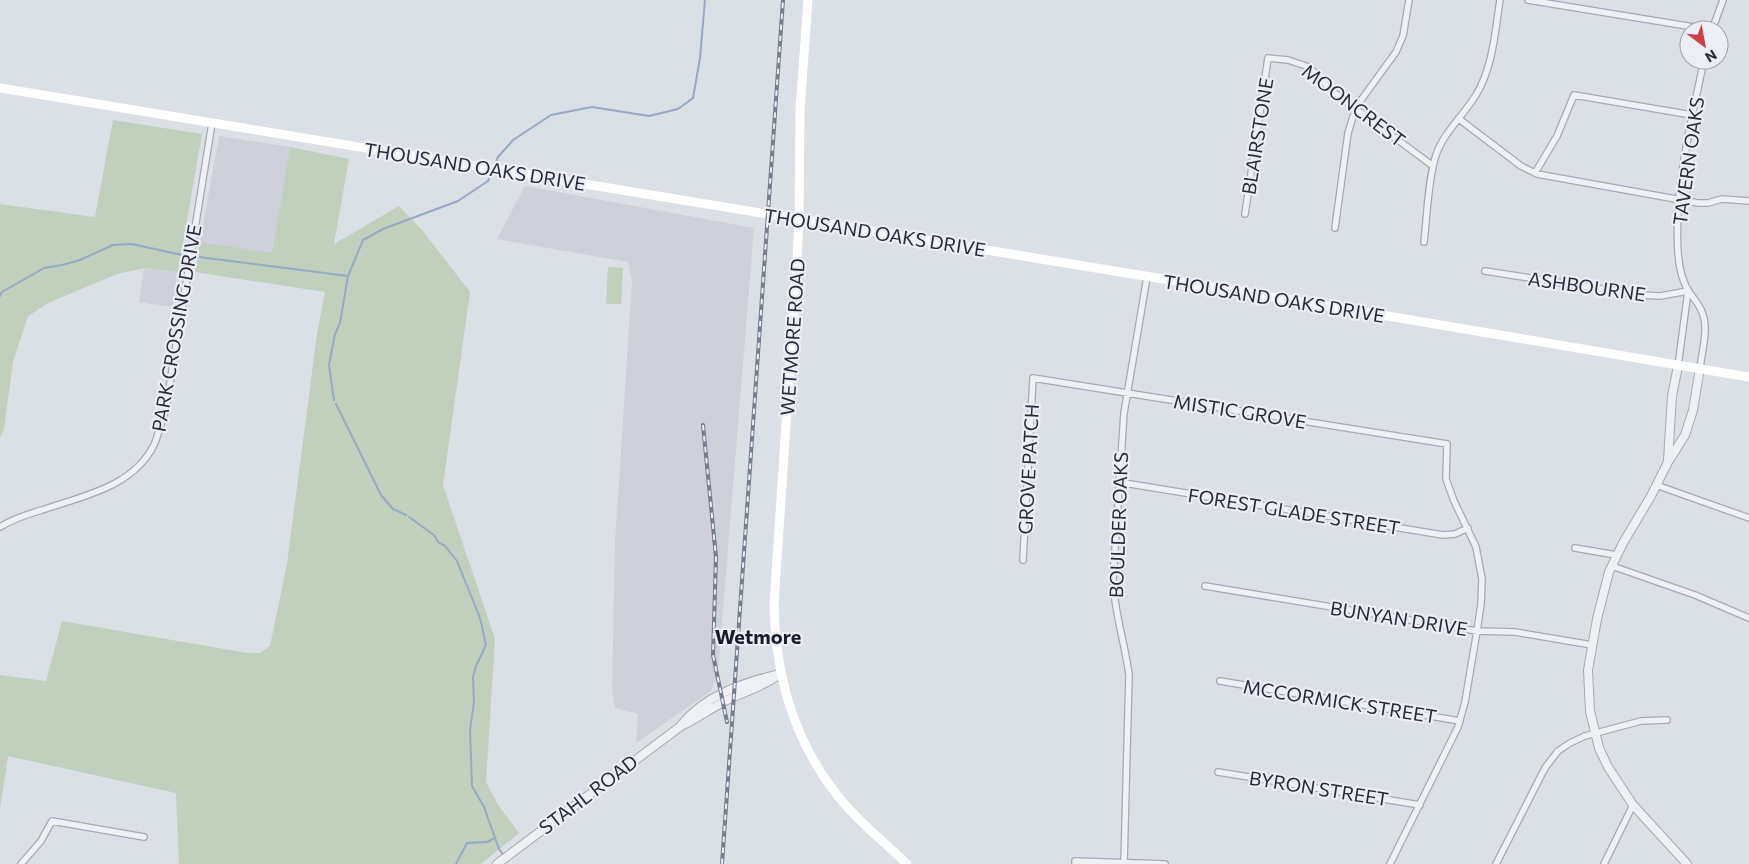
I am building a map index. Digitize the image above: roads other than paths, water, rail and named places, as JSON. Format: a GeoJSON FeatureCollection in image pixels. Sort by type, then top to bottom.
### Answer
{"type":"FeatureCollection","features":[{"type":"Feature","properties":{"kind":"main road","name":"WETMORE ROAD"},"geometry":{"type":"LineString","coordinates":[[808,0],[800,110],[799,219],[774,604],[775,639],[780,674],[787,701],[807,750],[834,792],[906,864]]}},
{"type":"Feature","properties":{"kind":"main road","name":"THOUSAND OAKS DRIVE"},"geometry":{"type":"LineString","coordinates":[[0,88],[1366,312],[1749,377]]}},
{"type":"Feature","properties":{"kind":"street"},"geometry":{"type":"LineString","coordinates":[[1334,228],[1348,133],[1356,107],[1396,52],[1403,36],[1409,0]]}},
{"type":"Feature","properties":{"kind":"street"},"geometry":{"type":"LineString","coordinates":[[1424,242],[1433,166],[1441,142],[1476,96],[1487,72],[1500,0]]}},
{"type":"Feature","properties":{"kind":"street"},"geometry":{"type":"LineString","coordinates":[[1528,0],[1679,25]]}},
{"type":"Feature","properties":{"kind":"street"},"geometry":{"type":"LineString","coordinates":[[1716,20],[1723,0]]}},
{"type":"Feature","properties":{"kind":"street","name":"MOONCREST"},"geometry":{"type":"LineString","coordinates":[[1268,58],[1288,60],[1309,67],[1332,90],[1433,166]]}},
{"type":"Feature","properties":{"kind":"street","name":"BLAIRSTONE"},"geometry":{"type":"LineString","coordinates":[[1245,214],[1268,58]]}},
{"type":"Feature","properties":{"kind":"street","name":"TAVERN OAKS"},"geometry":{"type":"LineString","coordinates":[[1687,864],[1633,805],[1608,767],[1595,733],[1588,693],[1588,670],[1596,619],[1616,555],[1685,435],[1693,410],[1705,321],[1703,312],[1688,291],[1680,270],[1678,252],[1679,200],[1692,115],[1702,70]]}},
{"type":"Feature","properties":{"kind":"street"},"geometry":{"type":"LineString","coordinates":[[1535,173],[1557,136],[1574,96],[1692,115]]}},
{"type":"Feature","properties":{"kind":"street"},"geometry":{"type":"LineString","coordinates":[[1459,119],[1521,166],[1535,173],[1556,179],[1698,203],[1708,203],[1722,199],[1749,201]]}},
{"type":"Feature","properties":{"kind":"street","name":"PARK CROSSING DRIVE"},"geometry":{"type":"LineString","coordinates":[[0,527],[26,515],[102,490],[117,483],[139,466],[154,444],[166,408],[212,123]]}},
{"type":"Feature","properties":{"kind":"street","name":"ASHBOURNE"},"geometry":{"type":"LineString","coordinates":[[1486,271],[1640,295],[1660,296],[1688,291]]}},
{"type":"Feature","properties":{"kind":"street","name":"BOULDER OAKS"},"geometry":{"type":"LineString","coordinates":[[1124,863],[1129,683],[1126,652],[1113,593],[1118,482],[1127,392],[1147,277]]}},
{"type":"Feature","properties":{"kind":"street","name":"TAVERN OAKS"},"geometry":{"type":"LineString","coordinates":[[1668,462],[1672,396],[1688,291]]}},
{"type":"Feature","properties":{"kind":"street","name":"MISTIC GROVE"},"geometry":{"type":"LineString","coordinates":[[1033,378],[1447,444],[1446,479],[1468,528]]}},
{"type":"Feature","properties":{"kind":"street","name":"GROVE PATCH"},"geometry":{"type":"LineString","coordinates":[[1023,560],[1033,378]]}},
{"type":"Feature","properties":{"kind":"street","name":"FOREST GLADE STREET"},"geometry":{"type":"LineString","coordinates":[[1118,482],[1443,535],[1455,534],[1468,528]]}},
{"type":"Feature","properties":{"kind":"street"},"geometry":{"type":"LineString","coordinates":[[1656,485],[1749,518]]}},
{"type":"Feature","properties":{"kind":"street"},"geometry":{"type":"LineString","coordinates":[[1390,864],[1460,721],[1465,702],[1481,604],[1482,579],[1476,547],[1468,528]]}},
{"type":"Feature","properties":{"kind":"street"},"geometry":{"type":"LineString","coordinates":[[1575,548],[1616,555]]}},
{"type":"Feature","properties":{"kind":"street"},"geometry":{"type":"LineString","coordinates":[[1612,566],[1695,595],[1749,618]]}},
{"type":"Feature","properties":{"kind":"street","name":"BUNYAN DRIVE"},"geometry":{"type":"LineString","coordinates":[[1205,586],[1477,631],[1515,632],[1592,645]]}},
{"type":"Feature","properties":{"kind":"street","name":"STAHL ROAD"},"geometry":{"type":"LineString","coordinates":[[497,864],[681,726],[692,712],[721,694],[757,680],[780,674]]}},
{"type":"Feature","properties":{"kind":"street","name":"MCCORMICK STREET"},"geometry":{"type":"LineString","coordinates":[[1220,681],[1460,721]]}},
{"type":"Feature","properties":{"kind":"street"},"geometry":{"type":"LineString","coordinates":[[1496,864],[1549,762],[1558,752],[1570,742],[1595,733],[1641,721],[1667,720]]}},
{"type":"Feature","properties":{"kind":"street","name":"BYRON STREET"},"geometry":{"type":"LineString","coordinates":[[1218,772],[1420,805]]}},
{"type":"Feature","properties":{"kind":"street"},"geometry":{"type":"LineString","coordinates":[[1604,864],[1633,805]]}},
{"type":"Feature","properties":{"kind":"street"},"geometry":{"type":"LineString","coordinates":[[21,864],[41,841],[52,821],[144,837]]}},
{"type":"Feature","properties":{"kind":"street"},"geometry":{"type":"LineString","coordinates":[[1075,863],[1164,864]]}},
{"type":"Feature","properties":{"kind":"waterway"},"geometry":{"type":"LineString","coordinates":[[494,167],[498,157],[513,140],[551,115],[592,107],[649,116],[678,109],[693,98],[700,58],[705,0]]}},
{"type":"Feature","properties":{"kind":"waterway"},"geometry":{"type":"LineString","coordinates":[[334,400],[329,365],[335,334],[340,323],[348,276],[363,240],[383,229],[458,201],[488,181],[492,171]]}},
{"type":"Feature","properties":{"kind":"waterway"},"geometry":{"type":"LineString","coordinates":[[0,296],[2,292],[44,268],[80,260],[113,245],[132,244],[182,255]]}},
{"type":"Feature","properties":{"kind":"waterway"},"geometry":{"type":"LineString","coordinates":[[199,257],[348,276]]}},
{"type":"Feature","properties":{"kind":"waterway"},"geometry":{"type":"LineString","coordinates":[[336,404],[381,495],[393,509],[406,515]]}},
{"type":"Feature","properties":{"kind":"waterway"},"geometry":{"type":"LineString","coordinates":[[409,517],[434,535],[438,542],[445,546],[457,561],[480,618],[486,645],[473,677],[474,702],[470,730],[472,786],[484,807],[499,849],[504,856]]}},
{"type":"Feature","properties":{"kind":"waterway"},"geometry":{"type":"LineString","coordinates":[[456,864],[467,843],[487,842],[495,838]]}},
{"type":"Feature","properties":{"kind":"railway"},"geometry":{"type":"LineString","coordinates":[[722,864],[783,0]]}},
{"type":"Feature","properties":{"kind":"railway"},"geometry":{"type":"LineString","coordinates":[[703,425],[716,557],[713,655],[727,722]]}},
{"type":"Feature","properties":{"kind":"district","name":"Wetmore"},"geometry":{"type":"Point","coordinates":[758,636]}}]}
